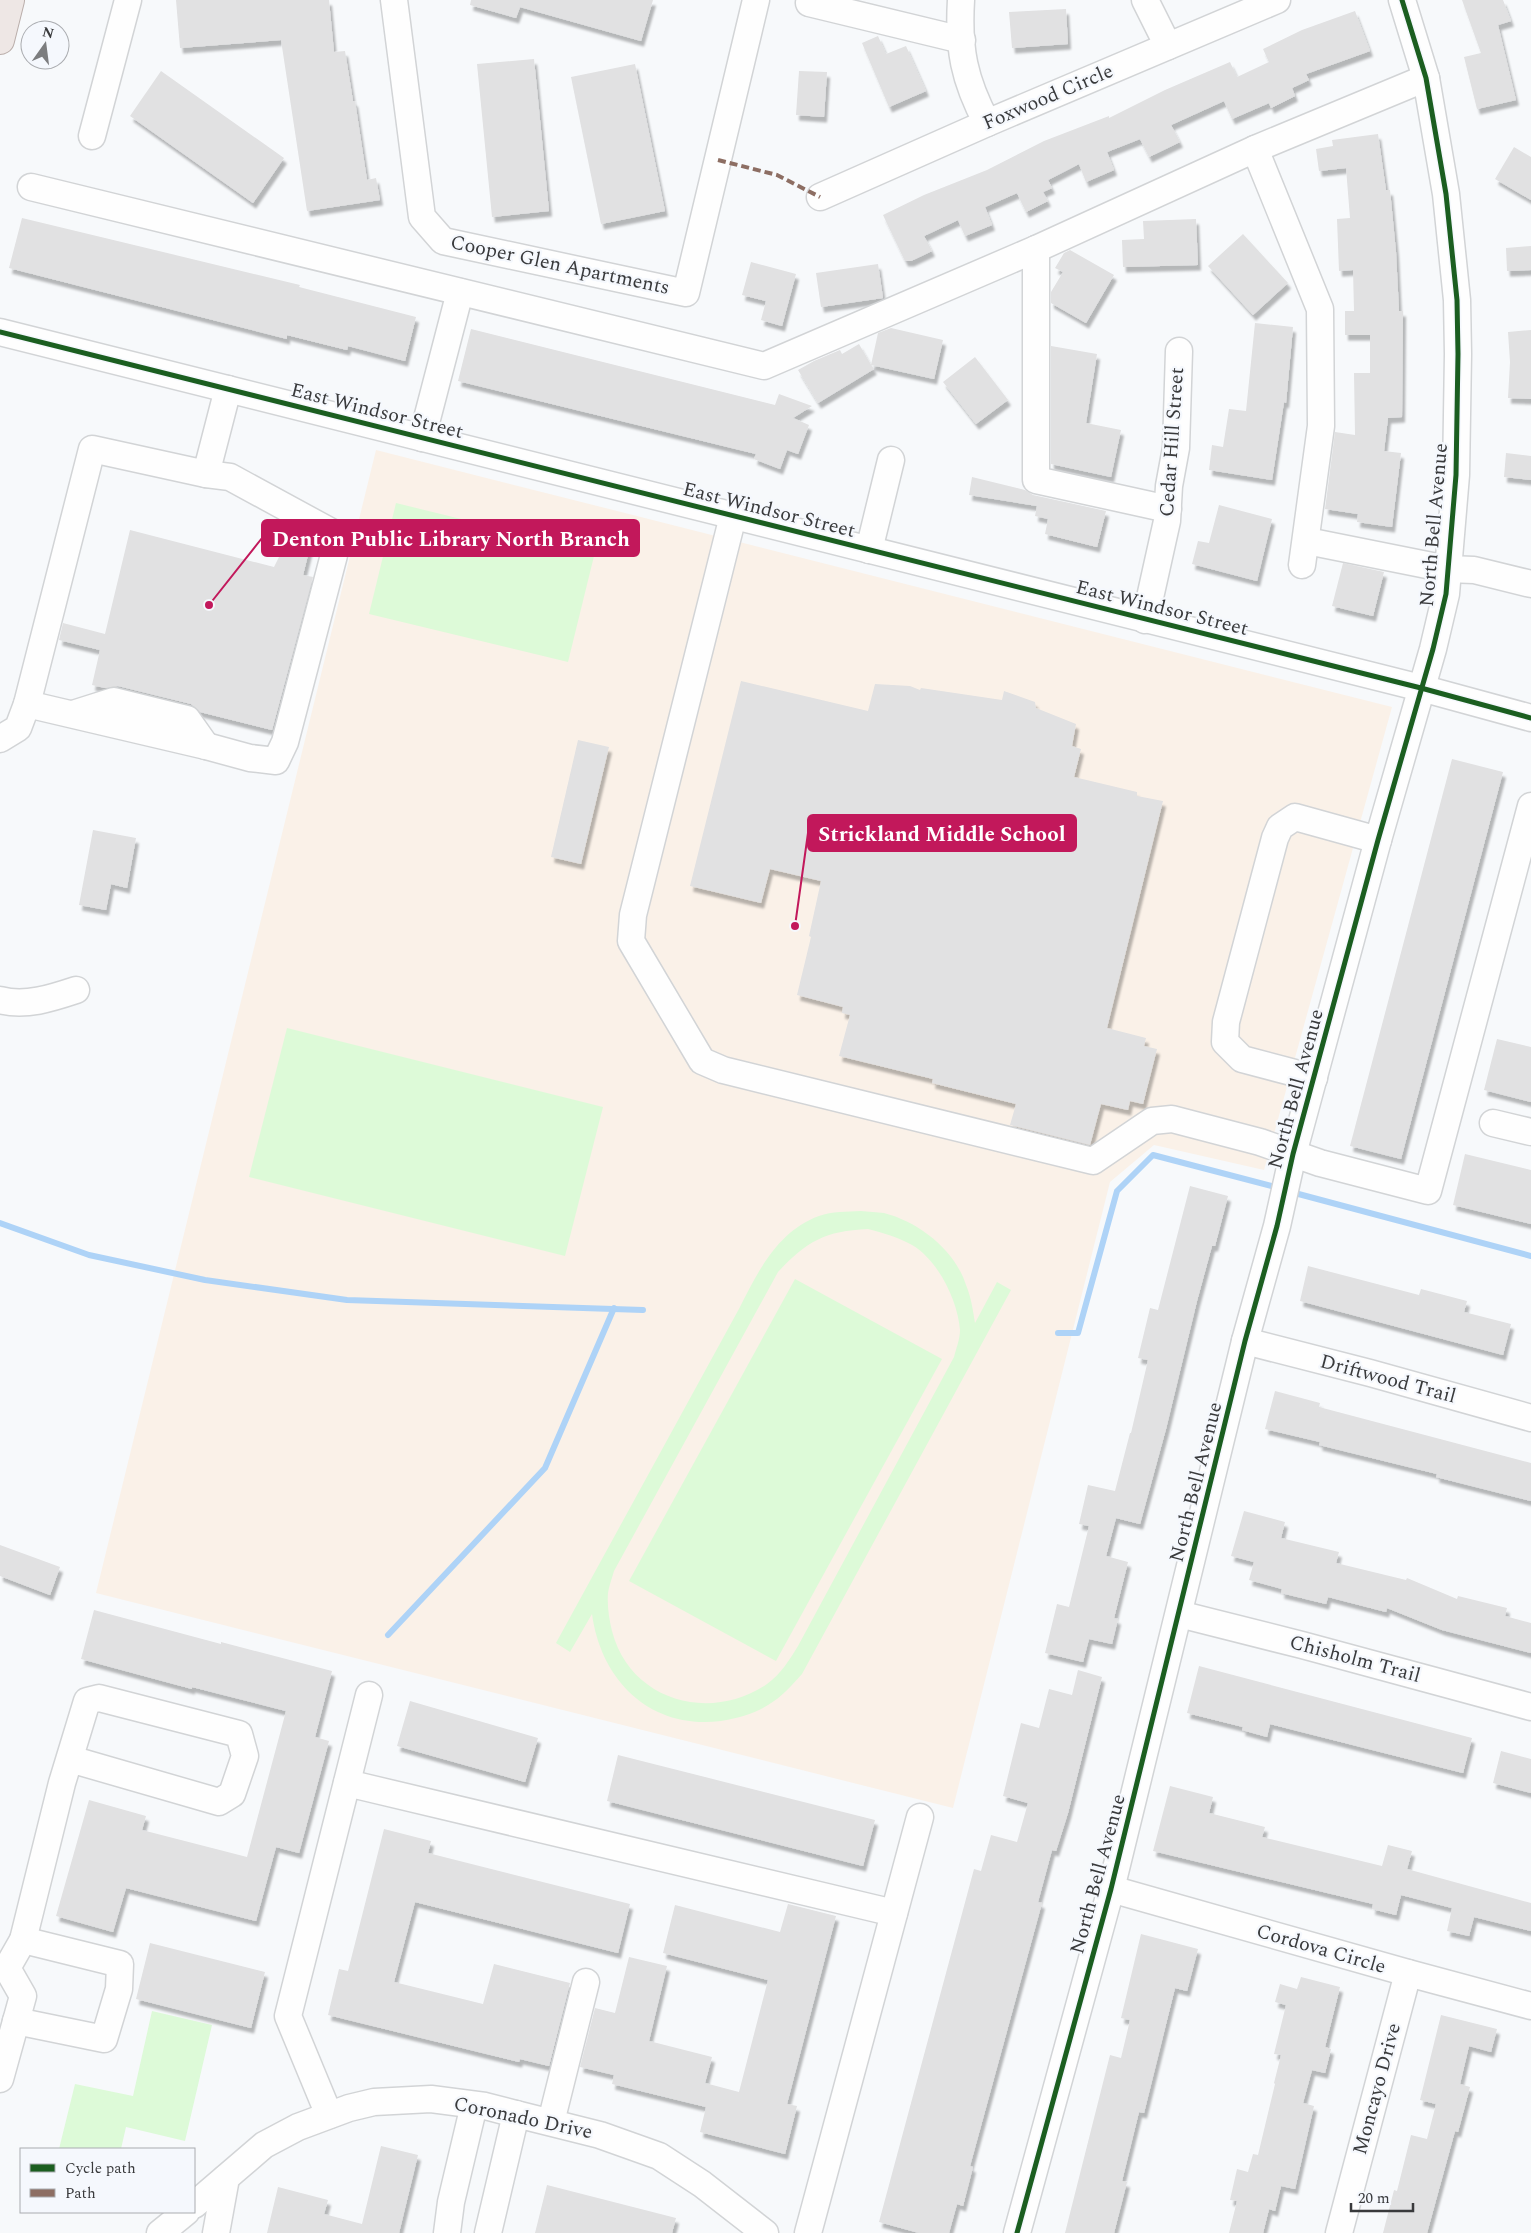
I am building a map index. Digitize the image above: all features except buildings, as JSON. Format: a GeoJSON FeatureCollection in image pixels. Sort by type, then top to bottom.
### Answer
{"type":"FeatureCollection","features":[{"type":"Feature","properties":{"kind":"main road"},"geometry":{"type":"LineString","coordinates":[[0,40],[10,0]]}},
{"type":"Feature","properties":{"kind":"street"},"geometry":{"type":"LineString","coordinates":[[92,136],[128,0]]}},
{"type":"Feature","properties":{"kind":"street","name":"Cooper Glen Apartments"},"geometry":{"type":"LineString","coordinates":[[394,0],[422,218],[443,241],[686,293],[756,0]]}},
{"type":"Feature","properties":{"kind":"street"},"geometry":{"type":"LineString","coordinates":[[810,0],[809,3],[962,40]]}},
{"type":"Feature","properties":{"kind":"street"},"geometry":{"type":"LineString","coordinates":[[961,0],[964,71],[987,123]]}},
{"type":"Feature","properties":{"kind":"street"},"geometry":{"type":"LineString","coordinates":[[1145,0],[1168,46]]}},
{"type":"Feature","properties":{"kind":"street","name":"North Bell Avenue"},"geometry":{"type":"LineString","coordinates":[[1017,2233],[1111,1889],[1245,1341],[1277,1226],[1293,1156],[1446,594],[1456,475],[1457,300],[1446,194],[1426,78],[1402,0]]}},
{"type":"Feature","properties":{"kind":"street","name":"Foxwood Circle"},"geometry":{"type":"LineString","coordinates":[[820,197],[1266,2]]}},
{"type":"Feature","properties":{"kind":"street"},"geometry":{"type":"LineString","coordinates":[[32,188],[764,366],[1036,248],[1255,149],[1426,78]]}},
{"type":"Feature","properties":{"kind":"street"},"geometry":{"type":"LineString","coordinates":[[1255,149],[1320,309],[1321,426],[1305,553],[1448,569],[1474,570],[1531,584]]}},
{"type":"Feature","properties":{"kind":"street"},"geometry":{"type":"LineString","coordinates":[[1036,248],[1036,480],[1168,509]]}},
{"type":"Feature","properties":{"kind":"street"},"geometry":{"type":"LineString","coordinates":[[422,438],[460,292]]}},
{"type":"Feature","properties":{"kind":"street","name":"East Windsor Street"},"geometry":{"type":"LineString","coordinates":[[0,332],[1421,688],[1531,718]]}},
{"type":"Feature","properties":{"kind":"street","name":"Cedar Hill Street"},"geometry":{"type":"LineString","coordinates":[[1145,620],[1168,509],[1176,448],[1179,351]]}},
{"type":"Feature","properties":{"kind":"street"},"geometry":{"type":"LineString","coordinates":[[206,474],[228,389]]}},
{"type":"Feature","properties":{"kind":"street"},"geometry":{"type":"LineString","coordinates":[[0,739],[18,728],[27,704],[92,449],[206,474],[230,477],[334,533],[334,555],[285,742],[276,761],[250,758],[27,704]]}},
{"type":"Feature","properties":{"kind":"street"},"geometry":{"type":"LineString","coordinates":[[869,550],[891,460]]}},
{"type":"Feature","properties":{"kind":"street"},"geometry":{"type":"LineString","coordinates":[[733,516],[633,915],[631,942],[702,1061],[723,1070],[1094,1160],[1152,1122],[1172,1119],[1260,1142],[1293,1156],[1428,1191],[1531,806]]}},
{"type":"Feature","properties":{"kind":"street"},"geometry":{"type":"LineString","coordinates":[[1314,1078],[1242,1059],[1225,1042],[1226,1022],[1262,884],[1280,827],[1295,817],[1378,840]]}},
{"type":"Feature","properties":{"kind":"street"},"geometry":{"type":"LineString","coordinates":[[0,1000],[12,1003],[40,1000],[76,990]]}},
{"type":"Feature","properties":{"kind":"street"},"geometry":{"type":"LineString","coordinates":[[1493,1123],[1531,1132]]}},
{"type":"Feature","properties":{"kind":"street","name":"Driftwood Trail"},"geometry":{"type":"LineString","coordinates":[[1245,1341],[1370,1372],[1531,1418]]}},
{"type":"Feature","properties":{"kind":"street","name":"Chisholm Trail"},"geometry":{"type":"LineString","coordinates":[[1179,1614],[1302,1644],[1531,1708]]}},
{"type":"Feature","properties":{"kind":"street"},"geometry":{"type":"LineString","coordinates":[[329,2115],[288,2016],[369,1695]]}},
{"type":"Feature","properties":{"kind":"street"},"geometry":{"type":"LineString","coordinates":[[0,2079],[23,1996],[4,1971],[23,1940],[70,1759],[87,1701],[99,1698],[239,1734],[245,1756],[232,1794],[220,1802],[70,1759]]}},
{"type":"Feature","properties":{"kind":"street"},"geometry":{"type":"LineString","coordinates":[[347,1783],[894,1913]]}},
{"type":"Feature","properties":{"kind":"street"},"geometry":{"type":"LineString","coordinates":[[808,2233],[920,1817]]}},
{"type":"Feature","properties":{"kind":"street","name":"Cordova Circle"},"geometry":{"type":"LineString","coordinates":[[1111,1889],[1408,1974],[1531,2006]]}},
{"type":"Feature","properties":{"kind":"street"},"geometry":{"type":"LineString","coordinates":[[16,2021],[104,2039],[119,1989],[120,1964],[23,1940]]}},
{"type":"Feature","properties":{"kind":"street","name":"Moncayo Drive"},"geometry":{"type":"LineString","coordinates":[[1339,2233],[1408,1974]]}},
{"type":"Feature","properties":{"kind":"street"},"geometry":{"type":"LineString","coordinates":[[551,2122],[586,1982]]}},
{"type":"Feature","properties":{"kind":"street","name":"Coronado Drive"},"geometry":{"type":"LineString","coordinates":[[195,2204],[264,2145],[298,2127],[348,2108],[374,2102],[431,2099],[474,2104],[551,2122],[600,2135],[659,2156],[702,2184],[765,2233]]}},
{"type":"Feature","properties":{"kind":"street"},"geometry":{"type":"LineString","coordinates":[[447,2233],[451,2202],[474,2104]]}},
{"type":"Feature","properties":{"kind":"street"},"geometry":{"type":"LineString","coordinates":[[488,2233],[516,2114]]}},
{"type":"Feature","properties":{"kind":"street"},"geometry":{"type":"LineString","coordinates":[[216,2233],[226,2178]]}},
{"type":"Feature","properties":{"kind":"street"},"geometry":{"type":"LineString","coordinates":[[160,2233],[185,2213]]}},
{"type":"Feature","properties":{"kind":"shaded area"},"geometry":{"type":"Polygon","coordinates":[[[376,450],[1392,707],[1264,1170],[1154,1145],[1110,1182],[953,1808],[96,1593],[376,450]]]}},
{"type":"Feature","properties":{"kind":"green space"},"geometry":{"type":"Polygon","coordinates":[[[396,503],[595,552],[568,662],[369,614],[396,503]]]}},
{"type":"Feature","properties":{"kind":"green space"},"geometry":{"type":"Polygon","coordinates":[[[287,1028],[603,1107],[565,1256],[249,1177],[287,1028]]]}},
{"type":"Feature","properties":{"kind":"green space"},"geometry":{"type":"Polygon","coordinates":[[[861,1211],[884,1213],[897,1217],[934,1239],[961,1272],[973,1308],[975,1323],[997,1282],[1011,1290],[802,1674],[778,1698],[763,1708],[746,1715],[721,1721],[696,1722],[673,1718],[652,1709],[634,1696],[618,1680],[606,1660],[597,1638],[592,1614],[570,1652],[556,1643],[762,1266],[792,1231],[805,1223],[824,1214],[861,1211]],[[868,1229],[828,1235],[798,1252],[778,1272],[614,1571],[608,1593],[609,1617],[612,1631],[621,1655],[636,1674],[654,1689],[675,1698],[698,1703],[721,1702],[745,1696],[767,1684],[781,1671],[798,1646],[954,1357],[960,1333],[958,1319],[951,1294],[938,1271],[912,1245],[896,1237],[868,1229]]]}},
{"type":"Feature","properties":{"kind":"green space"},"geometry":{"type":"Polygon","coordinates":[[[795,1279],[942,1359],[776,1661],[629,1581],[795,1279]]]}},
{"type":"Feature","properties":{"kind":"green space"},"geometry":{"type":"Polygon","coordinates":[[[152,2011],[212,2025],[185,2141],[126,2127],[121,2148],[59,2148],[75,2084],[133,2096],[152,2011]]]}},
{"type":"Feature","properties":{"kind":"waterway"},"geometry":{"type":"LineString","coordinates":[[1058,1333],[1078,1333],[1117,1191],[1153,1155],[1279,1188]]}},
{"type":"Feature","properties":{"kind":"waterway"},"geometry":{"type":"LineString","coordinates":[[1291,1192],[1531,1256]]}},
{"type":"Feature","properties":{"kind":"waterway"},"geometry":{"type":"LineString","coordinates":[[0,1223],[89,1255],[205,1280],[347,1300],[643,1310]]}},
{"type":"Feature","properties":{"kind":"waterway"},"geometry":{"type":"LineString","coordinates":[[388,1635],[545,1468],[614,1308]]}},
{"type":"Feature","properties":{"kind":"marked path"},"geometry":{"type":"LineString","coordinates":[[718,160],[777,175],[820,197]]}},
{"type":"Feature","properties":{"kind":"cycle path"},"geometry":{"type":"LineString","coordinates":[[1017,2233],[1111,1889],[1245,1341],[1277,1226],[1293,1154],[1378,840],[1433,649],[1446,594],[1456,475],[1457,300],[1446,194],[1426,78],[1402,0]]}},
{"type":"Feature","properties":{"kind":"cycle path"},"geometry":{"type":"LineString","coordinates":[[0,332],[1421,688],[1531,718]]}},
{"type":"Feature","properties":{"kind":"place","name":"Denton Public Library North Branch"},"geometry":{"type":"Point","coordinates":[209,605]}},
{"type":"Feature","properties":{"kind":"place","name":"Strickland Middle School"},"geometry":{"type":"Point","coordinates":[795,926]}}]}
